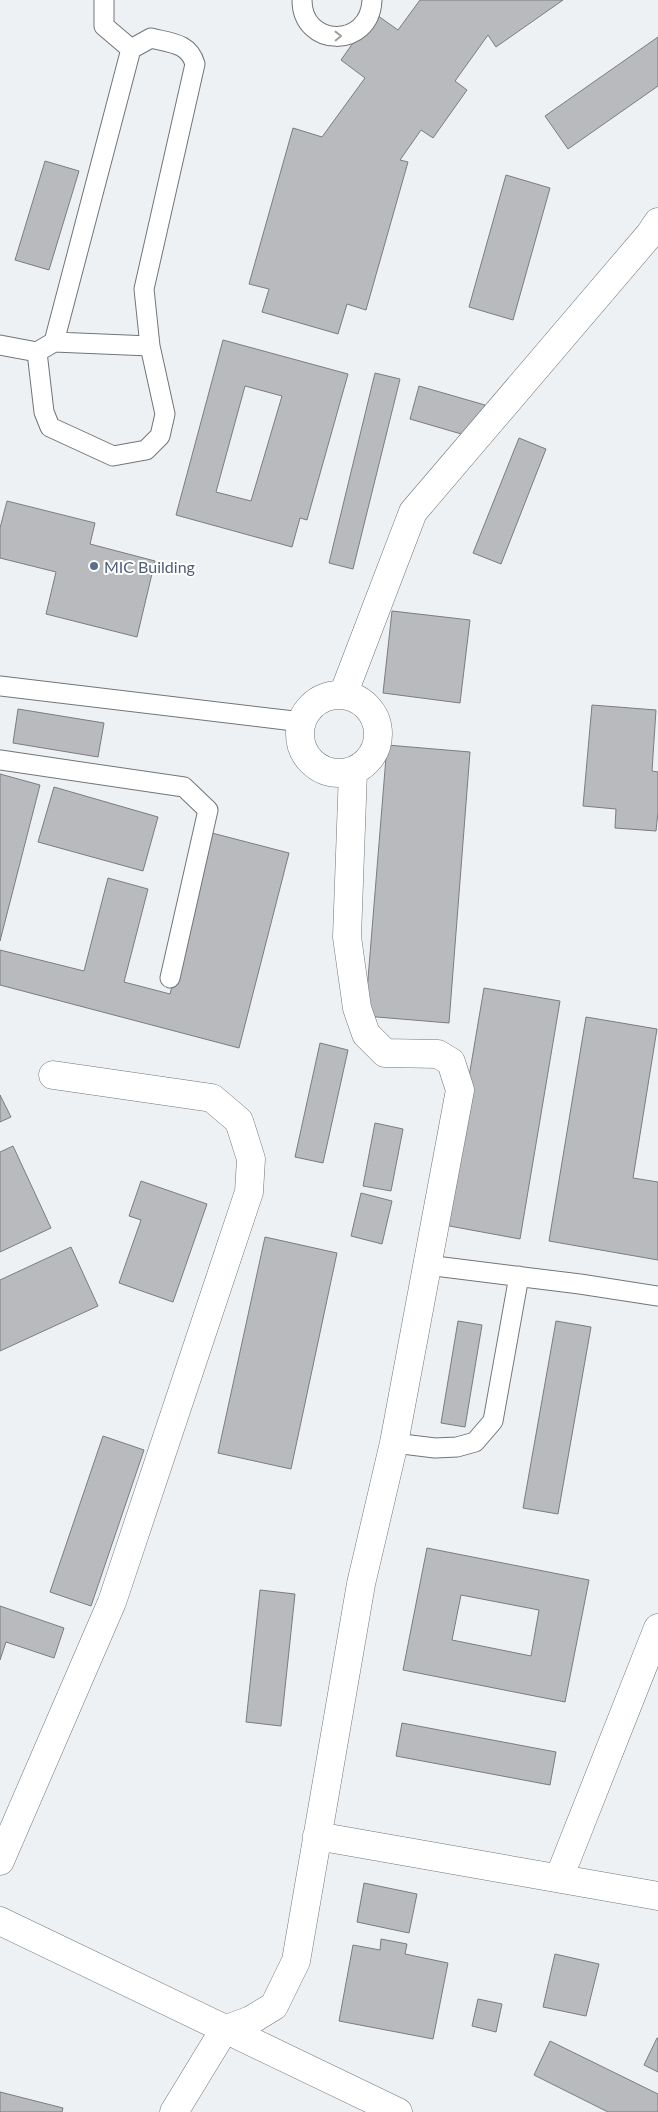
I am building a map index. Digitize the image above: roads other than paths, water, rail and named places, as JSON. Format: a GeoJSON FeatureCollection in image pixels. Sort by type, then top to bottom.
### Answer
{"type":"FeatureCollection","features":[{"type":"Feature","properties":{"kind":"street"},"geometry":{"type":"LineString","coordinates":[[343,695],[413,512],[655,232]]}},
{"type":"Feature","properties":{"kind":"street"},"geometry":{"type":"LineString","coordinates":[[343,695],[360,700],[372,712],[378,728],[377,746],[368,761],[353,771],[336,773],[319,768],[307,756],[301,739],[302,722],[311,706],[326,697],[343,695]]}},
{"type":"Feature","properties":{"kind":"street"},"geometry":{"type":"LineString","coordinates":[[174,2112],[224,2030],[252,2020],[274,2006],[296,1961],[361,1584],[394,1443],[460,1090],[451,1062],[438,1054],[384,1053],[366,1034],[357,1008],[347,937],[353,771]]}},
{"type":"Feature","properties":{"kind":"street"},"geometry":{"type":"LineString","coordinates":[[0,1861],[112,1602],[249,1192],[251,1159],[239,1121],[212,1098],[53,1075]]}},
{"type":"Feature","properties":{"kind":"street"},"geometry":{"type":"LineString","coordinates":[[559,1878],[658,1628]]}},
{"type":"Feature","properties":{"kind":"street"},"geometry":{"type":"LineString","coordinates":[[317,1836],[658,1896]]}},
{"type":"Feature","properties":{"kind":"street"},"geometry":{"type":"LineString","coordinates":[[0,1921],[398,2112]]}},
{"type":"Feature","properties":{"kind":"lane"},"geometry":{"type":"LineString","coordinates":[[104,0],[104,26],[132,49]]}},
{"type":"Feature","properties":{"kind":"lane"},"geometry":{"type":"LineString","coordinates":[[302,0],[302,10],[311,26],[327,36],[346,36],[362,28],[371,11],[372,0]]}},
{"type":"Feature","properties":{"kind":"lane"},"geometry":{"type":"LineString","coordinates":[[37,352],[44,412],[50,427],[113,456],[146,450],[160,436],[165,414],[150,346],[144,289],[195,64],[192,54],[183,47],[152,38],[132,49],[54,342]]}},
{"type":"Feature","properties":{"kind":"lane"},"geometry":{"type":"LineString","coordinates":[[0,345],[37,352],[54,342],[150,346]]}},
{"type":"Feature","properties":{"kind":"lane"},"geometry":{"type":"LineString","coordinates":[[1,691],[302,722]]}},
{"type":"Feature","properties":{"kind":"lane"},"geometry":{"type":"LineString","coordinates":[[0,760],[184,787],[208,810],[170,978]]}},
{"type":"Feature","properties":{"kind":"lane"},"geometry":{"type":"LineString","coordinates":[[427,1266],[519,1276],[658,1296]]}},
{"type":"Feature","properties":{"kind":"lane"},"geometry":{"type":"LineString","coordinates":[[394,1443],[435,1448],[456,1447],[475,1442],[494,1421],[519,1276]]}},
{"type":"Feature","properties":{"kind":"place","name":"MIC Building"},"geometry":{"type":"Point","coordinates":[94,566]}}]}
